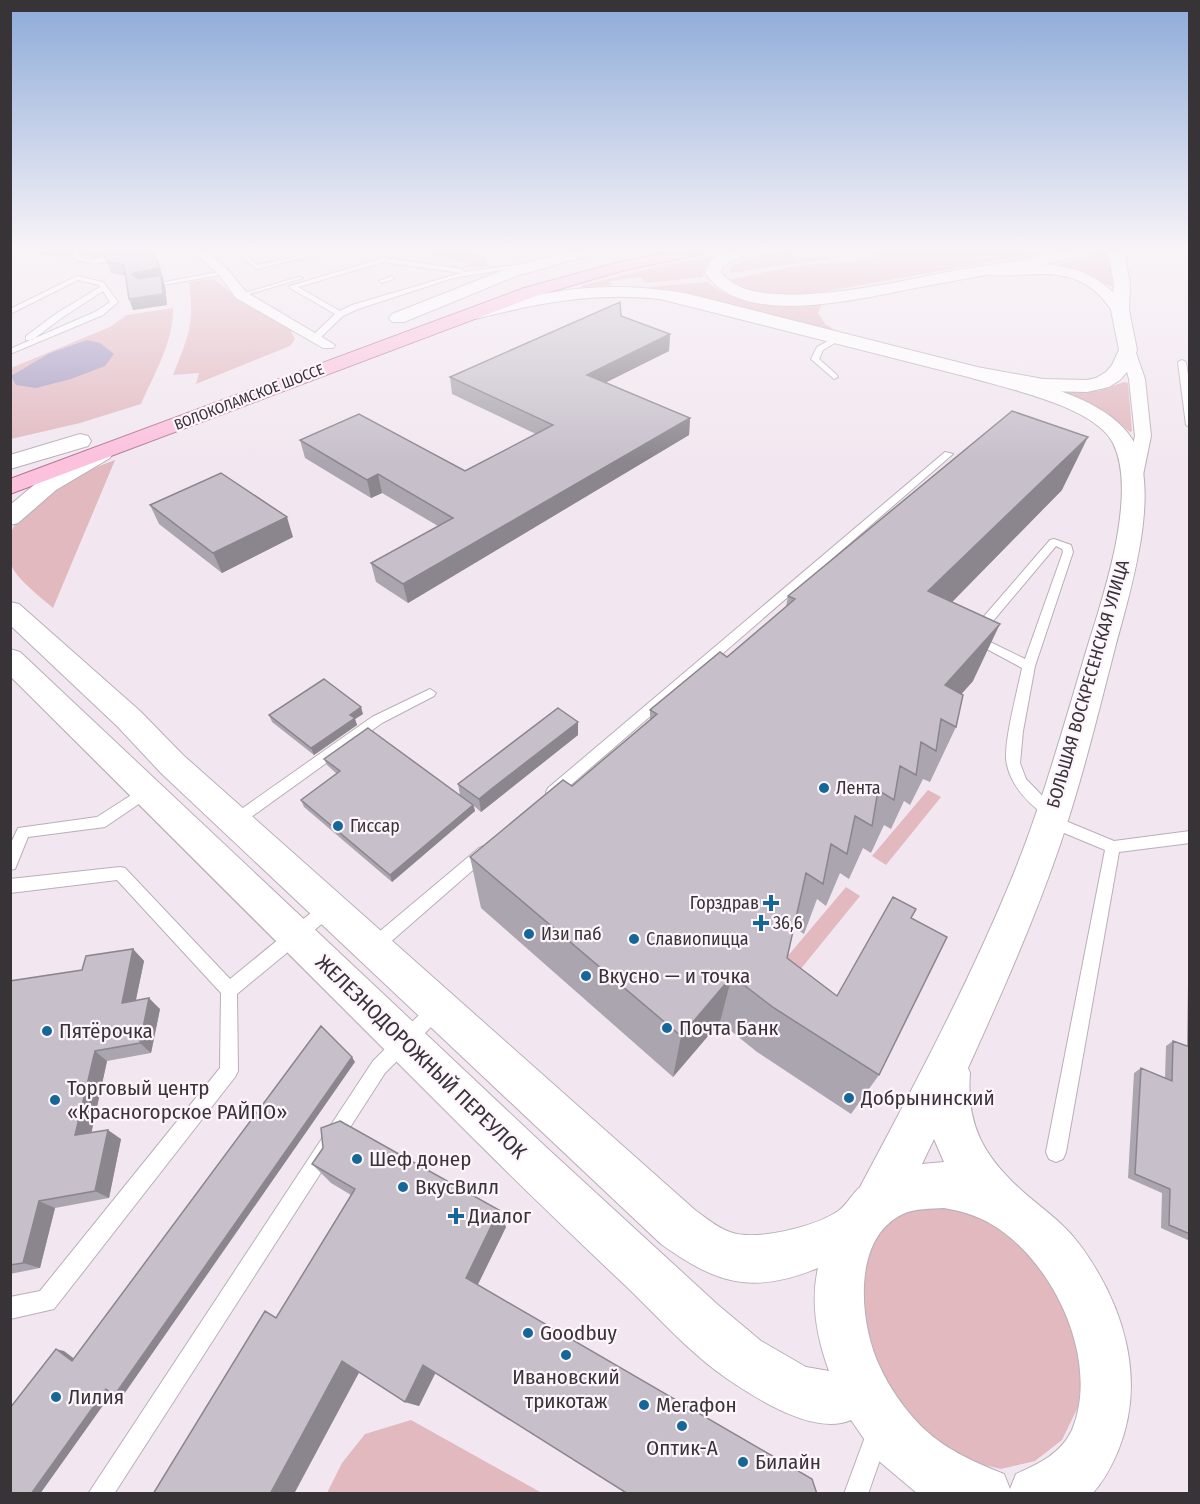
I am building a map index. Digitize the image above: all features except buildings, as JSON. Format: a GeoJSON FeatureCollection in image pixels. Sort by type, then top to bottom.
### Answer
{"type":"FeatureCollection","features":[{"type":"Feature","properties":{"kind":"main road"},"geometry":{"type":"LineString","coordinates":[[378,326],[390,321]]}},
{"type":"Feature","properties":{"kind":"main road"},"geometry":{"type":"LineString","coordinates":[[825,321],[835,323],[904,354],[976,373],[1043,385],[1087,386],[1102,383],[1121,367],[1128,350]]}},
{"type":"Feature","properties":{"kind":"main road","name":"БОЛЬШАЯ ВОСКРЕСЕНСКАЯ УЛИЦА"},"geometry":{"type":"LineString","coordinates":[[1122,321],[1128,350]]}},
{"type":"Feature","properties":{"kind":"main road","name":"ВОЛОКОЛАМСКОЕ ШОССЕ"},"geometry":{"type":"LineString","coordinates":[[10,488],[447,322]]}},
{"type":"Feature","properties":{"kind":"main road","name":"ВОЛОКОЛАМСКОЕ ШОССЕ"},"geometry":{"type":"LineString","coordinates":[[316,346],[348,337]]}},
{"type":"Feature","properties":{"kind":"main road","name":"ВОЛОКОЛАМСКОЕ ШОССЕ"},"geometry":{"type":"LineString","coordinates":[[10,467],[240,380]]}},
{"type":"Feature","properties":{"kind":"main road"},"geometry":{"type":"LineString","coordinates":[[10,462],[80,441]]}},
{"type":"Feature","properties":{"kind":"street"},"geometry":{"type":"LineString","coordinates":[[279,321],[316,346]]}},
{"type":"Feature","properties":{"kind":"street","name":"БОЛЬШАЯ ВОСКРЕСЕНСКАЯ УЛИЦА"},"geometry":{"type":"LineString","coordinates":[[984,1494],[927,1478],[872,1404],[847,1350],[839,1312],[840,1278],[847,1247],[917,1131],[949,1064],[1031,875],[1069,766],[1124,560],[1134,475],[1143,436],[1137,379],[1128,350]]}},
{"type":"Feature","properties":{"kind":"street"},"geometry":{"type":"LineString","coordinates":[[976,373],[1056,398],[1098,416],[1112,426],[1124,441],[1134,475]]}},
{"type":"Feature","properties":{"kind":"street"},"geometry":{"type":"LineString","coordinates":[[10,518],[30,499],[57,479],[110,450]]}},
{"type":"Feature","properties":{"kind":"street","name":"ЖЕЛЕЗНОДОРОЖНЫЙ ПЕРЕУЛОК"},"geometry":{"type":"LineString","coordinates":[[10,610],[121,711],[172,764],[372,948],[421,1024],[675,1300],[743,1359],[794,1389],[821,1398],[841,1398],[872,1404]]}},
{"type":"Feature","properties":{"kind":"street","name":"ЖЕЛЕЗНОДОРОЖНЫЙ ПЕРЕУЛОК"},"geometry":{"type":"LineString","coordinates":[[10,659],[296,935],[421,1024],[678,1227],[706,1246],[736,1259],[762,1258],[805,1250],[866,1216],[896,1192],[921,1185],[949,1185],[978,1193],[1006,1207]]}},
{"type":"Feature","properties":{"kind":"street","name":"БОЛЬШАЯ ВОСКРЕСЕНСКАЯ УЛИЦА"},"geometry":{"type":"LineString","coordinates":[[949,1064],[948,1108],[959,1145],[980,1179],[1006,1207]]}},
{"type":"Feature","properties":{"kind":"street"},"geometry":{"type":"LineString","coordinates":[[1006,1207],[1034,1227],[1059,1255],[1080,1287],[1096,1323],[1105,1362],[1106,1399],[1088,1474],[1036,1494]]}},
{"type":"Feature","properties":{"kind":"lane"},"geometry":{"type":"LineString","coordinates":[[10,352],[52,321]]}},
{"type":"Feature","properties":{"kind":"lane"},"geometry":{"type":"LineString","coordinates":[[10,352],[80,321]]}},
{"type":"Feature","properties":{"kind":"lane"},"geometry":{"type":"LineString","coordinates":[[316,346],[335,321]]}},
{"type":"Feature","properties":{"kind":"lane"},"geometry":{"type":"LineString","coordinates":[[834,377],[815,358],[835,323]]}},
{"type":"Feature","properties":{"kind":"lane"},"geometry":{"type":"LineString","coordinates":[[1182,362],[1190,424]]}},
{"type":"Feature","properties":{"kind":"lane"},"geometry":{"type":"LineString","coordinates":[[543,801],[948,454]]}},
{"type":"Feature","properties":{"kind":"lane"},"geometry":{"type":"LineString","coordinates":[[1029,666],[976,640],[976,632],[1054,542],[1066,547],[1068,552],[1029,666],[1016,731],[1013,762],[1020,782],[1051,817],[1113,847],[1190,837]]}},
{"type":"Feature","properties":{"kind":"lane"},"geometry":{"type":"LineString","coordinates":[[235,821],[378,720],[430,693]]}},
{"type":"Feature","properties":{"kind":"lane"},"geometry":{"type":"LineString","coordinates":[[10,864],[23,832],[100,823],[147,791]]}},
{"type":"Feature","properties":{"kind":"lane"},"geometry":{"type":"LineString","coordinates":[[372,948],[490,846]]}},
{"type":"Feature","properties":{"kind":"lane"},"geometry":{"type":"LineString","coordinates":[[1056,1152],[1113,847]]}},
{"type":"Feature","properties":{"kind":"lane"},"geometry":{"type":"LineString","coordinates":[[10,886],[120,873],[230,990],[229,1071],[46,1301],[10,1308]]}},
{"type":"Feature","properties":{"kind":"lane"},"geometry":{"type":"LineString","coordinates":[[230,990],[329,908]]}},
{"type":"Feature","properties":{"kind":"lane"},"geometry":{"type":"LineString","coordinates":[[100,1494],[379,1067],[421,1024]]}},
{"type":"Feature","properties":{"kind":"lane"},"geometry":{"type":"LineString","coordinates":[[856,1494],[872,1404]]}},
{"type":"Feature","properties":{"kind":"shaded area"},"geometry":{"type":"Polygon","coordinates":[[[118,321],[172,321],[167,345],[141,404],[80,423],[11,439],[11,368],[110,327],[118,321]]]}},
{"type":"Feature","properties":{"kind":"shaded area"},"geometry":{"type":"Polygon","coordinates":[[[191,321],[276,321],[290,329],[295,339],[290,346],[196,384],[199,373],[173,375],[191,321]]]}},
{"type":"Feature","properties":{"kind":"shaded area"},"geometry":{"type":"Polygon","coordinates":[[[788,321],[823,321],[841,334],[788,321]]]}},
{"type":"Feature","properties":{"kind":"shaded area"},"geometry":{"type":"Polygon","coordinates":[[[87,340],[100,343],[114,354],[105,366],[71,379],[36,388],[16,385],[11,376],[50,353],[87,340]]]}},
{"type":"Feature","properties":{"kind":"shaded area"},"geometry":{"type":"Polygon","coordinates":[[[1124,382],[1128,383],[1132,431],[1130,432],[1105,412],[1059,391],[1098,391],[1124,382]]]}},
{"type":"Feature","properties":{"kind":"shaded area"},"geometry":{"type":"Polygon","coordinates":[[[115,460],[53,608],[23,581],[10,563],[13,528],[31,504],[44,494],[72,478],[115,460]]]}},
{"type":"Feature","properties":{"kind":"shaded area"},"geometry":{"type":"Polygon","coordinates":[[[928,790],[941,797],[886,865],[872,856],[928,790]]]}},
{"type":"Feature","properties":{"kind":"shaded area"},"geometry":{"type":"Polygon","coordinates":[[[846,887],[860,896],[791,981],[776,970],[846,887]]]}},
{"type":"Feature","properties":{"kind":"shaded area"},"geometry":{"type":"Polygon","coordinates":[[[939,1204],[971,1209],[1034,1252],[1075,1326],[1082,1368],[1078,1407],[1062,1440],[1035,1461],[1001,1469],[962,1460],[893,1405],[859,1323],[867,1250],[885,1224],[910,1209],[939,1204]]]}},
{"type":"Feature","properties":{"kind":"shaded area"},"geometry":{"type":"Polygon","coordinates":[[[411,1420],[542,1493],[327,1493],[342,1463],[365,1434],[411,1420]]]}},
{"type":"Feature","properties":{"kind":"place","name":"Лента"},"geometry":{"type":"Point","coordinates":[824,788]}},
{"type":"Feature","properties":{"kind":"place","name":"Гиссар"},"geometry":{"type":"Point","coordinates":[338,826]}},
{"type":"Feature","properties":{"kind":"place","name":"Горздрав"},"geometry":{"type":"Point","coordinates":[771,903]}},
{"type":"Feature","properties":{"kind":"place","name":"36,6"},"geometry":{"type":"Point","coordinates":[761,923]}},
{"type":"Feature","properties":{"kind":"place","name":"Изи паб"},"geometry":{"type":"Point","coordinates":[529,934]}},
{"type":"Feature","properties":{"kind":"place","name":"Славиопицца"},"geometry":{"type":"Point","coordinates":[634,939]}},
{"type":"Feature","properties":{"kind":"place","name":"Вкусно — и точка"},"geometry":{"type":"Point","coordinates":[586,976]}},
{"type":"Feature","properties":{"kind":"place","name":"Почта Банк"},"geometry":{"type":"Point","coordinates":[667,1028]}},
{"type":"Feature","properties":{"kind":"place","name":"Пятёрочка"},"geometry":{"type":"Point","coordinates":[47,1031]}},
{"type":"Feature","properties":{"kind":"place","name":"Добрынинский"},"geometry":{"type":"Point","coordinates":[849,1098]}},
{"type":"Feature","properties":{"kind":"place","name":"Торговый центр «Красногорское РАЙПО»"},"geometry":{"type":"Point","coordinates":[55,1100]}},
{"type":"Feature","properties":{"kind":"place","name":"Шеф донер"},"geometry":{"type":"Point","coordinates":[357,1159]}},
{"type":"Feature","properties":{"kind":"place","name":"ВкусВилл"},"geometry":{"type":"Point","coordinates":[403,1187]}},
{"type":"Feature","properties":{"kind":"place","name":"Диалог"},"geometry":{"type":"Point","coordinates":[456,1216]}},
{"type":"Feature","properties":{"kind":"place","name":"Goodbuy"},"geometry":{"type":"Point","coordinates":[528,1333]}},
{"type":"Feature","properties":{"kind":"place","name":"Ивановский трикотаж"},"geometry":{"type":"Point","coordinates":[566,1355]}},
{"type":"Feature","properties":{"kind":"place","name":"Лилия"},"geometry":{"type":"Point","coordinates":[56,1397]}},
{"type":"Feature","properties":{"kind":"place","name":"Мегафон"},"geometry":{"type":"Point","coordinates":[644,1405]}},
{"type":"Feature","properties":{"kind":"place","name":"Оптик-А"},"geometry":{"type":"Point","coordinates":[682,1426]}},
{"type":"Feature","properties":{"kind":"place","name":"Билайн"},"geometry":{"type":"Point","coordinates":[743,1462]}}]}
